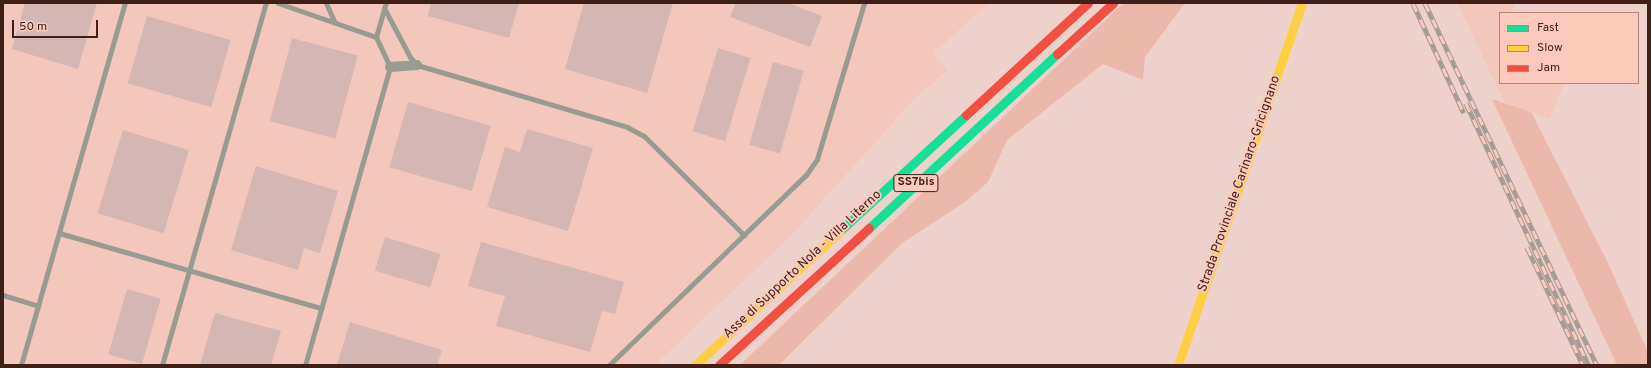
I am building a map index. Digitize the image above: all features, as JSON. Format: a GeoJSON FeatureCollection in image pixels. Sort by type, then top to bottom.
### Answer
{"type":"FeatureCollection","features":[{"type":"Feature","properties":{"kind":"main road","name":"Asse di Supporto Nola - Villa Literno"},"geometry":{"type":"LineString","coordinates":[[695,365],[1088,3]]}},
{"type":"Feature","properties":{"kind":"main road","name":"Asse di Supporto Nola - Villa Literno"},"geometry":{"type":"LineString","coordinates":[[719,365],[1113,3]]}},
{"type":"Feature","properties":{"kind":"main road","name":"Strada Provinciale Carinaro-Gricignano"},"geometry":{"type":"LineString","coordinates":[[1178,365],[1302,3]]}},
{"type":"Feature","properties":{"kind":"street"},"geometry":{"type":"LineString","coordinates":[[390,67],[417,65]]}},
{"type":"Feature","properties":{"kind":"lane"},"geometry":{"type":"LineString","coordinates":[[21,365],[125,3]]}},
{"type":"Feature","properties":{"kind":"lane"},"geometry":{"type":"LineString","coordinates":[[162,365],[266,3]]}},
{"type":"Feature","properties":{"kind":"lane"},"geometry":{"type":"LineString","coordinates":[[278,3],[334,21],[376,37]]}},
{"type":"Feature","properties":{"kind":"lane"},"geometry":{"type":"LineString","coordinates":[[326,3],[334,21]]}},
{"type":"Feature","properties":{"kind":"lane"},"geometry":{"type":"LineString","coordinates":[[609,365],[806,175],[817,159],[864,3]]}},
{"type":"Feature","properties":{"kind":"lane"},"geometry":{"type":"LineString","coordinates":[[385,6],[410,57],[417,65],[628,127],[644,136],[744,235]]}},
{"type":"Feature","properties":{"kind":"lane"},"geometry":{"type":"LineString","coordinates":[[305,365],[390,67],[376,37],[385,6]]}},
{"type":"Feature","properties":{"kind":"lane"},"geometry":{"type":"LineString","coordinates":[[59,233],[321,308]]}},
{"type":"Feature","properties":{"kind":"lane"},"geometry":{"type":"LineString","coordinates":[[3,295],[38,306]]}},
{"type":"Feature","properties":{"kind":"shaded area"},"geometry":{"type":"Polygon","coordinates":[[[3,3],[989,3],[933,53],[948,70],[916,97],[788,239],[655,365],[3,365],[3,3]]]}},
{"type":"Feature","properties":{"kind":"shaded area"},"geometry":{"type":"Polygon","coordinates":[[[1124,3],[1185,3],[1145,57],[1143,80],[1103,64],[1007,140],[988,182],[965,202],[902,243],[779,365],[740,365],[1124,3]]]}},
{"type":"Feature","properties":{"kind":"shaded area"},"geometry":{"type":"Polygon","coordinates":[[[1457,3],[1515,3],[1511,12],[1499,12],[1499,84],[1564,84],[1550,119],[1505,103],[1457,3]]]}},
{"type":"Feature","properties":{"kind":"shaded area"},"geometry":{"type":"Polygon","coordinates":[[[1492,99],[1531,112],[1607,261],[1648,352],[1648,365],[1617,365],[1492,99]]]}},
{"type":"Feature","properties":{"kind":"building"},"geometry":{"type":"Polygon","coordinates":[[[25,3],[97,3],[78,69],[12,49],[25,3]]]}},
{"type":"Feature","properties":{"kind":"building"},"geometry":{"type":"Polygon","coordinates":[[[431,3],[519,3],[509,38],[428,16],[431,3]]]}},
{"type":"Feature","properties":{"kind":"building"},"geometry":{"type":"Polygon","coordinates":[[[584,3],[673,3],[647,93],[565,69],[584,3]]]}},
{"type":"Feature","properties":{"kind":"building"},"geometry":{"type":"Polygon","coordinates":[[[736,3],[788,3],[822,16],[810,47],[730,17],[736,3]]]}},
{"type":"Feature","properties":{"kind":"building"},"geometry":{"type":"Polygon","coordinates":[[[147,16],[231,40],[211,107],[128,83],[147,16]]]}},
{"type":"Feature","properties":{"kind":"building"},"geometry":{"type":"Polygon","coordinates":[[[292,38],[358,56],[335,139],[270,121],[292,38]]]}},
{"type":"Feature","properties":{"kind":"building"},"geometry":{"type":"Polygon","coordinates":[[[718,48],[751,58],[725,141],[693,131],[718,48]]]}},
{"type":"Feature","properties":{"kind":"building"},"geometry":{"type":"Polygon","coordinates":[[[773,62],[804,71],[780,153],[749,145],[773,62]]]}},
{"type":"Feature","properties":{"kind":"building"},"geometry":{"type":"Polygon","coordinates":[[[408,102],[491,126],[472,191],[389,167],[408,102]]]}},
{"type":"Feature","properties":{"kind":"building"},"geometry":{"type":"Polygon","coordinates":[[[527,129],[593,148],[568,231],[487,207],[505,147],[520,152],[527,129]]]}},
{"type":"Feature","properties":{"kind":"building"},"geometry":{"type":"Polygon","coordinates":[[[123,130],[189,150],[164,233],[98,213],[123,130]]]}},
{"type":"Feature","properties":{"kind":"building"},"geometry":{"type":"Polygon","coordinates":[[[256,166],[338,191],[320,253],[304,248],[298,270],[231,250],[256,166]]]}},
{"type":"Feature","properties":{"kind":"building"},"geometry":{"type":"Polygon","coordinates":[[[385,237],[440,254],[430,287],[375,270],[385,237]]]}},
{"type":"Feature","properties":{"kind":"building"},"geometry":{"type":"Polygon","coordinates":[[[481,242],[624,282],[615,314],[602,311],[590,352],[496,326],[505,296],[468,286],[481,242]]]}},
{"type":"Feature","properties":{"kind":"building"},"geometry":{"type":"Polygon","coordinates":[[[127,289],[161,299],[142,364],[108,354],[127,289]]]}},
{"type":"Feature","properties":{"kind":"building"},"geometry":{"type":"Polygon","coordinates":[[[215,313],[281,331],[271,365],[200,365],[215,313]]]}},
{"type":"Feature","properties":{"kind":"building"},"geometry":{"type":"Polygon","coordinates":[[[350,322],[442,350],[437,365],[337,365],[350,322]]]}},
{"type":"Feature","properties":{"kind":"railway"},"geometry":{"type":"LineString","coordinates":[[1413,3],[1464,113]]}},
{"type":"Feature","properties":{"kind":"railway"},"geometry":{"type":"LineString","coordinates":[[1425,3],[1597,365]]}},
{"type":"Feature","properties":{"kind":"railway"},"geometry":{"type":"LineString","coordinates":[[1466,103],[1589,365]]}},
{"type":"Feature","properties":{"kind":"railway"},"geometry":{"type":"LineString","coordinates":[[1527,247],[1583,365]]}},
{"type":"Feature","properties":{"kind":"traffic: fast"},"geometry":{"type":"LineString","coordinates":[[869,228],[1057,54]]}},
{"type":"Feature","properties":{"kind":"traffic: fast"},"geometry":{"type":"LineString","coordinates":[[840,231],[966,115]]}},
{"type":"Feature","properties":{"kind":"traffic: slow"},"geometry":{"type":"LineString","coordinates":[[1178,365],[1302,3]]}},
{"type":"Feature","properties":{"kind":"traffic: slow"},"geometry":{"type":"LineString","coordinates":[[695,365],[840,231]]}},
{"type":"Feature","properties":{"kind":"traffic: jam"},"geometry":{"type":"LineString","coordinates":[[966,115],[1088,3]]}},
{"type":"Feature","properties":{"kind":"traffic: jam"},"geometry":{"type":"LineString","coordinates":[[1057,54],[1113,3]]}},
{"type":"Feature","properties":{"kind":"traffic: jam"},"geometry":{"type":"LineString","coordinates":[[719,365],[869,228]]}}]}
